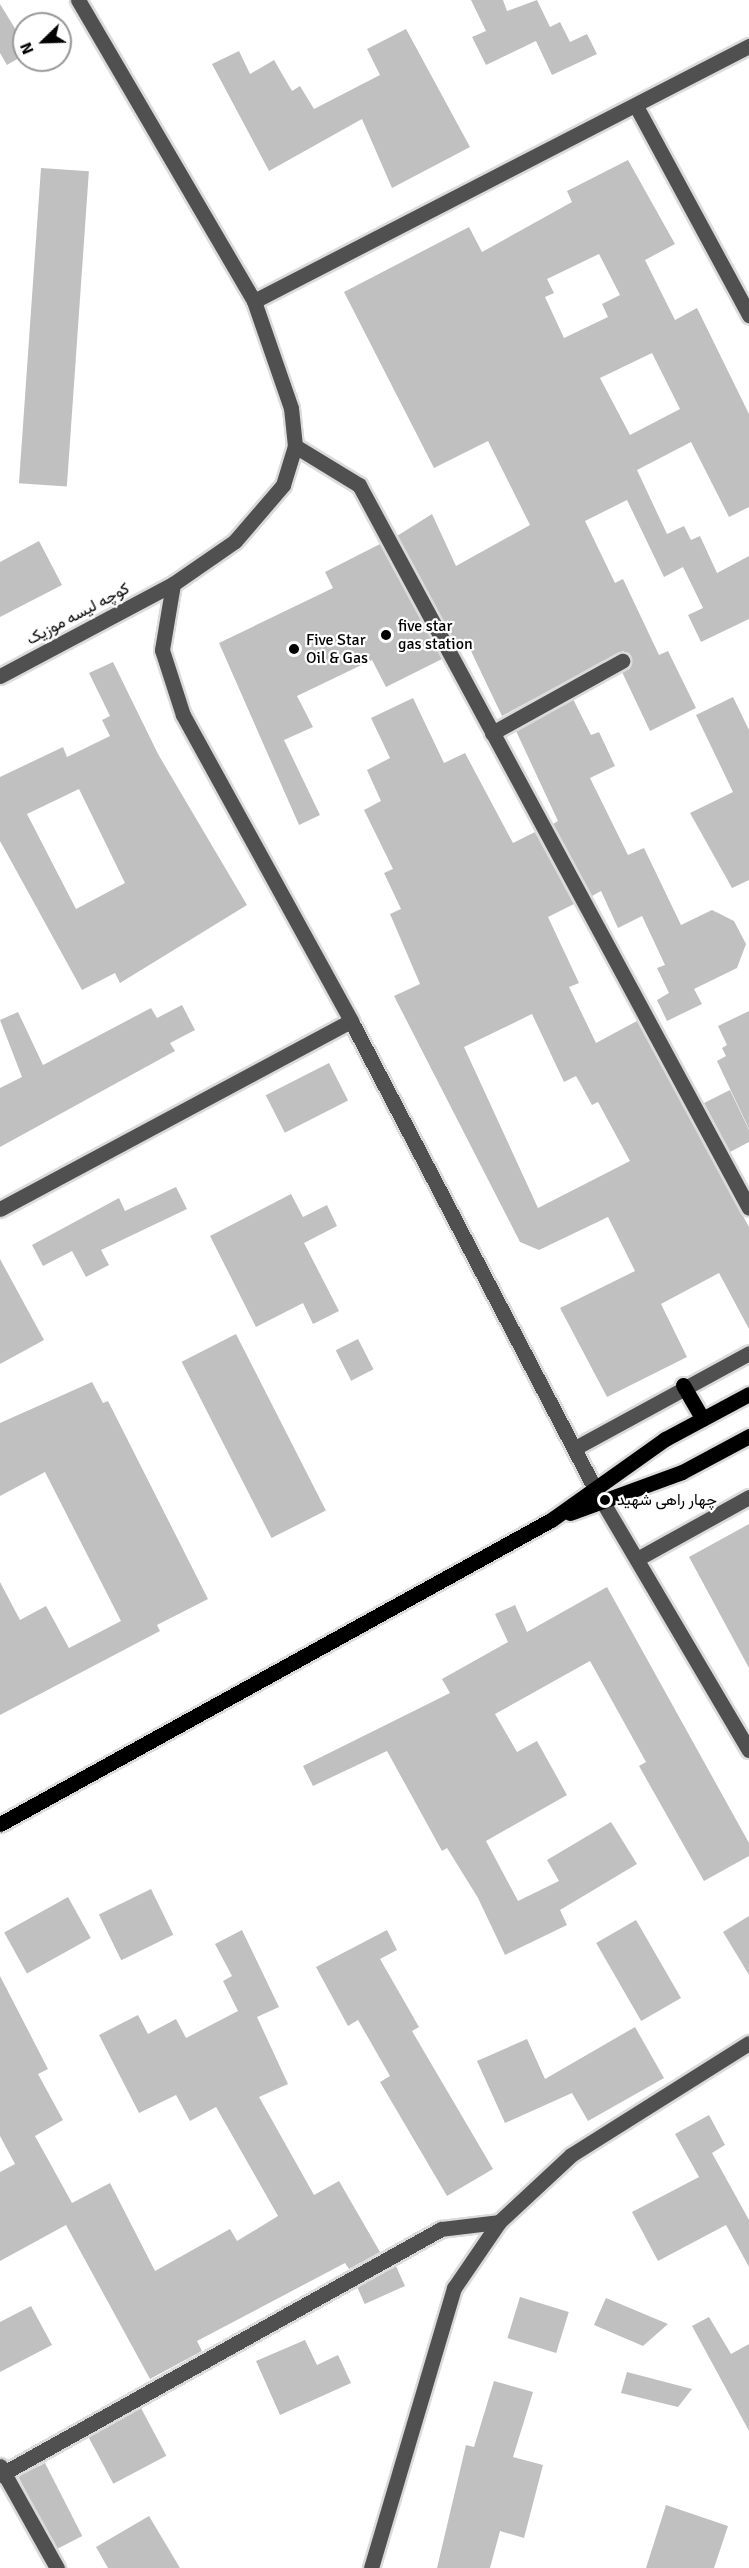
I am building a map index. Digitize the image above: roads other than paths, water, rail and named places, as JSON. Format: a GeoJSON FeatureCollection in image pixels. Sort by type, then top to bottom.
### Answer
{"type":"FeatureCollection","features":[{"type":"Feature","properties":{"kind":"main road"},"geometry":{"type":"LineString","coordinates":[[683,1385],[702,1419]]}},
{"type":"Feature","properties":{"kind":"main road"},"geometry":{"type":"LineString","coordinates":[[0,1824],[598,1495],[702,1419],[749,1394]]}},
{"type":"Feature","properties":{"kind":"main road"},"geometry":{"type":"LineString","coordinates":[[598,1495],[682,1472],[749,1436]]}},
{"type":"Feature","properties":{"kind":"street"},"geometry":{"type":"LineString","coordinates":[[78,0],[254,301],[291,408],[295,446],[359,485],[749,1208]]}},
{"type":"Feature","properties":{"kind":"street"},"geometry":{"type":"LineString","coordinates":[[254,301],[749,46]]}},
{"type":"Feature","properties":{"kind":"street"},"geometry":{"type":"LineString","coordinates":[[636,106],[749,315]]}},
{"type":"Feature","properties":{"kind":"street","name":"کوچه لیسه موزیک"},"geometry":{"type":"LineString","coordinates":[[0,676],[172,584],[235,541],[283,485],[295,446]]}},
{"type":"Feature","properties":{"kind":"street"},"geometry":{"type":"LineString","coordinates":[[172,584],[162,650],[183,714],[351,1021],[598,1495],[749,1750]]}},
{"type":"Feature","properties":{"kind":"street"},"geometry":{"type":"LineString","coordinates":[[492,733],[622,661]]}},
{"type":"Feature","properties":{"kind":"street"},"geometry":{"type":"LineString","coordinates":[[0,1209],[351,1021]]}},
{"type":"Feature","properties":{"kind":"street"},"geometry":{"type":"LineString","coordinates":[[575,1448],[683,1385],[749,1353]]}},
{"type":"Feature","properties":{"kind":"street"},"geometry":{"type":"LineString","coordinates":[[637,1559],[749,1497]]}},
{"type":"Feature","properties":{"kind":"street"},"geometry":{"type":"LineString","coordinates":[[371,2568],[454,2288],[499,2222],[571,2155],[749,2043]]}},
{"type":"Feature","properties":{"kind":"street"},"geometry":{"type":"LineString","coordinates":[[57,2568],[1,2471],[441,2229],[499,2222]]}},
{"type":"Feature","properties":{"kind":"place","name":"five star gas station"},"geometry":{"type":"Point","coordinates":[386,635]}},
{"type":"Feature","properties":{"kind":"place","name":"Five Star Oil & Gas"},"geometry":{"type":"Point","coordinates":[294,649]}},
{"type":"Feature","properties":{"kind":"place","name":"چهار راهی شهید"},"geometry":{"type":"Point","coordinates":[605,1500]}}]}
